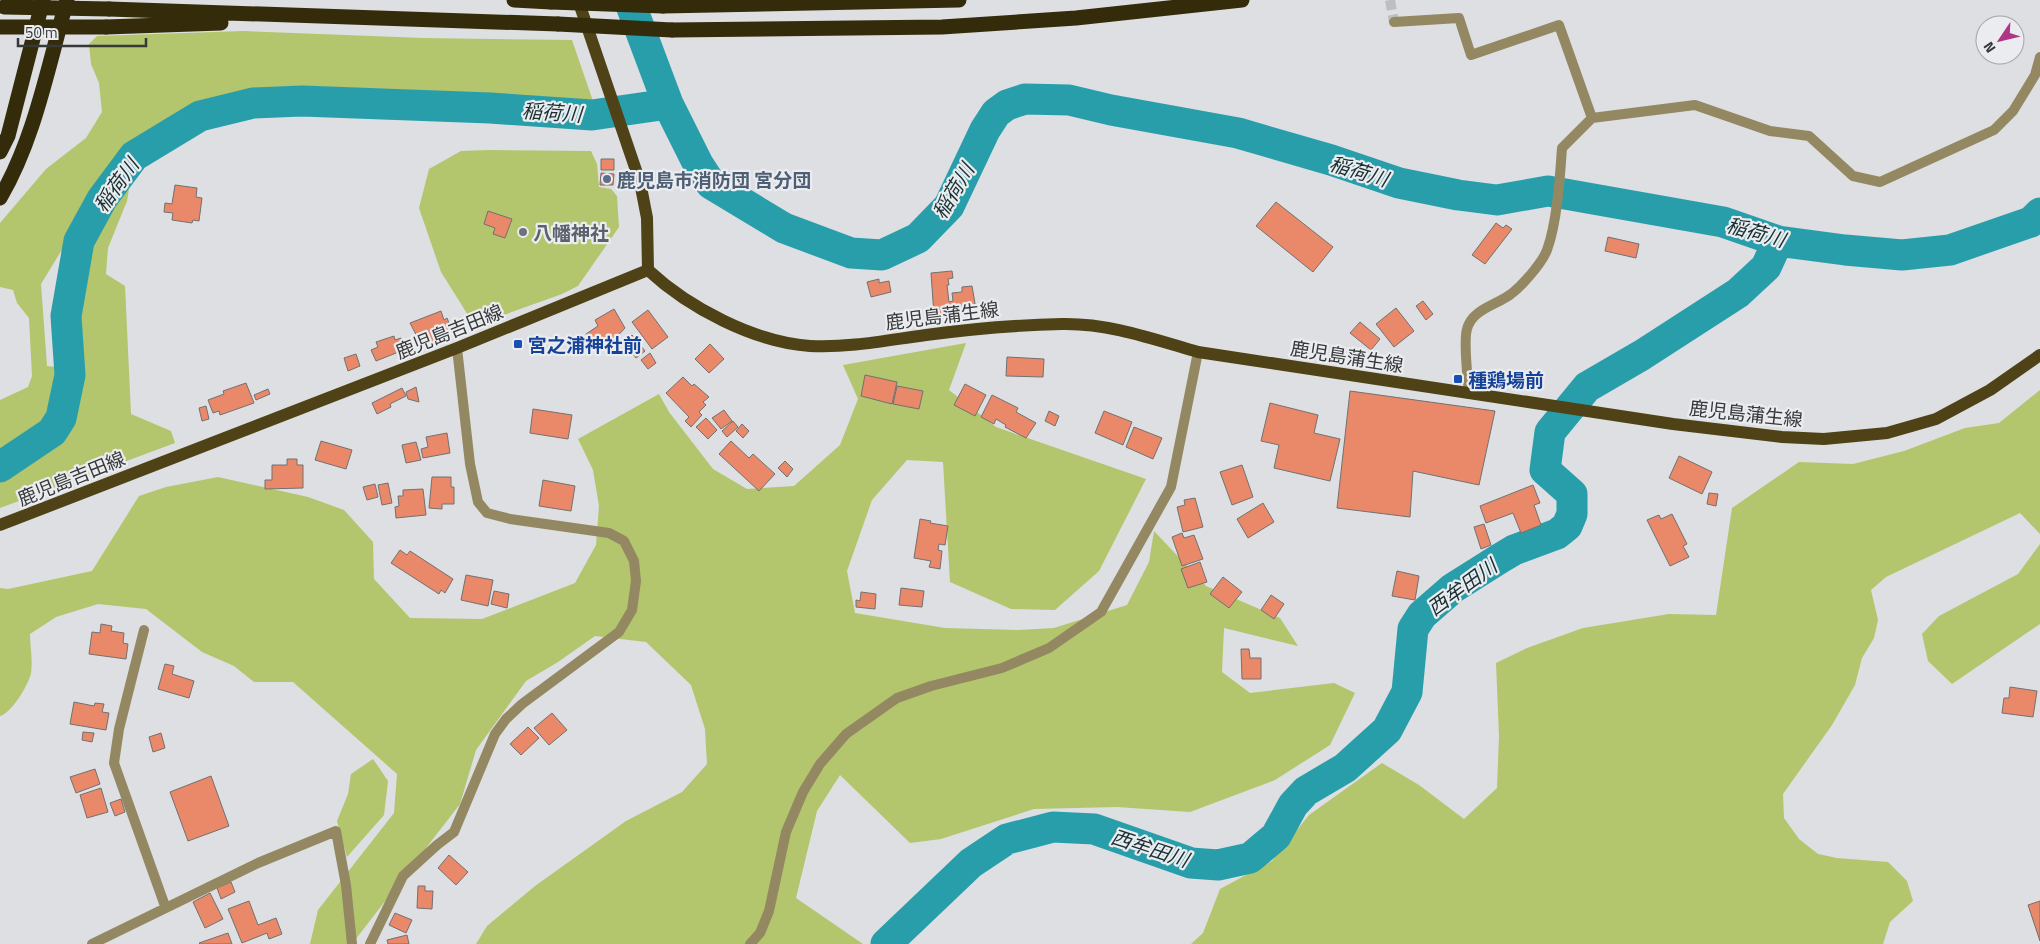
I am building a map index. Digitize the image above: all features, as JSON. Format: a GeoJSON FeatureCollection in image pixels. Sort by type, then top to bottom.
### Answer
{"type":"FeatureCollection","features":[{"type":"Feature","properties":{"kind":"highway"},"geometry":{"type":"LineString","coordinates":[[0,152],[8,136],[44,0]]}},
{"type":"Feature","properties":{"kind":"highway"},"geometry":{"type":"LineString","coordinates":[[0,198],[14,173],[41,95],[67,0]]}},
{"type":"Feature","properties":{"kind":"highway"},"geometry":{"type":"LineString","coordinates":[[514,0],[663,6],[959,0]]}},
{"type":"Feature","properties":{"kind":"highway"},"geometry":{"type":"LineString","coordinates":[[2,7],[558,24],[672,30],[942,27],[1076,18],[1242,0]]}},
{"type":"Feature","properties":{"kind":"highway"},"geometry":{"type":"LineString","coordinates":[[0,27],[106,27],[338,18]]}},
{"type":"Feature","properties":{"kind":"main road"},"geometry":{"type":"LineString","coordinates":[[578,0],[640,182],[647,218],[648,270]]}},
{"type":"Feature","properties":{"kind":"main road","name":"鹿児島吉田線"},"geometry":{"type":"LineString","coordinates":[[0,525],[458,348],[648,270]]}},
{"type":"Feature","properties":{"kind":"main road","name":"鹿児島蒲生線"},"geometry":{"type":"LineString","coordinates":[[648,270],[669,289],[731,325],[770,339],[809,346],[843,346],[996,327],[1063,324],[1092,325],[1124,331],[1198,352],[1585,411],[1782,437],[1824,439],[1861,437],[1887,433],[1936,420],[1990,390],[2040,355]]}},
{"type":"Feature","properties":{"kind":"street"},"geometry":{"type":"LineString","coordinates":[[1394,22],[1459,18],[1471,56],[1559,25],[1592,118]]}},
{"type":"Feature","properties":{"kind":"street"},"geometry":{"type":"LineString","coordinates":[[1469,394],[1467,329],[1472,319],[1494,302],[1510,296],[1525,281],[1546,252],[1551,235],[1562,148],[1592,118],[1695,105],[1770,131],[1809,136],[1853,176],[1880,182],[1994,130],[2013,111],[2035,75],[2040,57]]}},
{"type":"Feature","properties":{"kind":"street"},"geometry":{"type":"LineString","coordinates":[[370,944],[404,876],[454,832],[495,734],[506,719],[522,704],[619,632],[632,610],[636,581],[634,560],[624,541],[609,534],[510,519],[487,513],[478,502],[470,464],[458,348]]}},
{"type":"Feature","properties":{"kind":"street"},"geometry":{"type":"LineString","coordinates":[[750,944],[760,932],[769,911],[786,832],[803,792],[820,764],[846,734],[897,698],[932,686],[1002,668],[1049,648],[1101,612],[1171,487],[1198,352]]}},
{"type":"Feature","properties":{"kind":"street"},"geometry":{"type":"LineString","coordinates":[[144,630],[119,729],[114,763],[165,906]]}},
{"type":"Feature","properties":{"kind":"street"},"geometry":{"type":"LineString","coordinates":[[92,944],[165,906],[258,862],[336,832],[346,885],[352,944]]}},
{"type":"Feature","properties":{"kind":"green space"},"geometry":{"type":"Polygon","coordinates":[[[243,31],[423,38],[572,40],[594,104],[584,106],[537,101],[452,97],[262,92],[213,103],[168,123],[144,139],[112,168],[41,284],[47,366],[74,369],[63,308],[68,276],[82,242],[101,210],[120,183],[130,182],[127,201],[108,248],[106,274],[125,286],[131,414],[171,431],[175,443],[0,508],[0,400],[28,387],[32,376],[29,318],[17,303],[13,290],[0,287],[0,223],[46,169],[86,138],[102,112],[99,83],[91,64],[89,44],[97,36],[243,31]]]}},
{"type":"Feature","properties":{"kind":"green space"},"geometry":{"type":"Polygon","coordinates":[[[461,151],[591,151],[597,164],[599,187],[611,189],[617,196],[619,227],[578,286],[482,325],[473,323],[441,272],[419,208],[429,169],[461,151]]]}},
{"type":"Feature","properties":{"kind":"green space"},"geometry":{"type":"Polygon","coordinates":[[[966,343],[949,390],[996,427],[1146,479],[1099,571],[1055,610],[1011,609],[950,582],[943,462],[907,460],[872,500],[847,571],[855,613],[945,628],[1018,630],[1054,628],[1127,605],[1149,562],[1154,531],[1206,586],[1280,618],[1298,646],[1224,628],[1222,672],[1250,693],[1334,683],[1355,693],[1330,745],[1275,780],[1190,812],[1117,807],[1034,809],[941,839],[910,843],[840,775],[817,811],[796,898],[863,944],[476,944],[487,926],[535,886],[626,821],[682,792],[707,764],[705,729],[691,685],[646,642],[595,636],[558,662],[526,681],[476,750],[460,804],[352,944],[310,944],[318,910],[394,813],[397,774],[293,682],[254,682],[234,666],[202,652],[146,609],[98,604],[56,617],[30,634],[32,664],[30,678],[14,704],[0,716],[0,588],[8,589],[92,571],[139,496],[166,487],[218,477],[308,497],[344,510],[373,542],[374,579],[410,618],[482,619],[575,583],[596,545],[599,506],[593,470],[578,439],[659,394],[669,412],[713,469],[747,489],[794,486],[840,445],[858,399],[843,365],[966,343]]]}},
{"type":"Feature","properties":{"kind":"green space"},"geometry":{"type":"Polygon","coordinates":[[[2040,390],[2040,534],[2020,513],[1886,577],[1871,590],[1878,620],[1874,638],[1862,658],[1855,685],[1832,725],[1783,794],[1784,818],[1799,839],[1818,854],[1837,858],[1888,862],[1907,881],[1913,901],[1890,922],[1883,944],[1191,944],[1203,933],[1220,889],[1272,861],[1309,815],[1382,763],[1419,785],[1464,819],[1497,788],[1499,736],[1496,663],[1527,648],[1583,628],[1669,614],[1716,615],[1732,508],[1799,462],[1853,464],[1904,451],[1965,428],[1999,423],[2040,390]]]}},
{"type":"Feature","properties":{"kind":"green space"},"geometry":{"type":"Polygon","coordinates":[[[2040,544],[2040,624],[1952,684],[1928,661],[1922,634],[1939,616],[2018,574],[2040,544]]]}},
{"type":"Feature","properties":{"kind":"green space"},"geometry":{"type":"Polygon","coordinates":[[[373,759],[388,781],[384,815],[347,857],[337,821],[348,794],[351,774],[373,759]]]}},
{"type":"Feature","properties":{"kind":"building"},"geometry":{"type":"Polygon","coordinates":[[[601,159],[614,159],[614,170],[601,170],[601,159]]]}},
{"type":"Feature","properties":{"kind":"building","name":"鹿児島市消防団 宮分団"},"geometry":{"type":"Polygon","coordinates":[[[601,173],[614,174],[613,185],[600,185],[601,173]]]}},
{"type":"Feature","properties":{"kind":"building"},"geometry":{"type":"Polygon","coordinates":[[[175,185],[197,188],[196,197],[202,198],[199,221],[193,220],[192,223],[172,220],[173,213],[164,212],[165,203],[172,204],[175,185]]]}},
{"type":"Feature","properties":{"kind":"building"},"geometry":{"type":"Polygon","coordinates":[[[1276,202],[1333,247],[1313,272],[1256,226],[1276,202]]]}},
{"type":"Feature","properties":{"kind":"building"},"geometry":{"type":"Polygon","coordinates":[[[488,211],[512,219],[505,238],[493,234],[495,228],[484,224],[488,211]]]}},
{"type":"Feature","properties":{"kind":"building"},"geometry":{"type":"Polygon","coordinates":[[[1496,223],[1503,228],[1506,225],[1512,229],[1485,264],[1472,255],[1496,223]]]}},
{"type":"Feature","properties":{"kind":"building"},"geometry":{"type":"Polygon","coordinates":[[[1608,237],[1639,244],[1636,258],[1605,251],[1608,237]]]}},
{"type":"Feature","properties":{"kind":"building"},"geometry":{"type":"Polygon","coordinates":[[[952,271],[953,278],[948,279],[949,285],[947,285],[949,302],[953,301],[952,293],[962,292],[962,287],[972,286],[976,309],[934,315],[931,273],[952,271]]]}},
{"type":"Feature","properties":{"kind":"building"},"geometry":{"type":"Polygon","coordinates":[[[879,279],[879,283],[889,281],[891,292],[871,297],[867,282],[879,279]]]}},
{"type":"Feature","properties":{"kind":"building"},"geometry":{"type":"Polygon","coordinates":[[[1423,301],[1433,314],[1426,320],[1416,306],[1423,301]]]}},
{"type":"Feature","properties":{"kind":"building"},"geometry":{"type":"Polygon","coordinates":[[[1396,308],[1414,331],[1394,347],[1376,324],[1396,308]]]}},
{"type":"Feature","properties":{"kind":"building"},"geometry":{"type":"Polygon","coordinates":[[[614,309],[625,328],[610,344],[593,346],[586,334],[598,326],[595,320],[614,309]]]}},
{"type":"Feature","properties":{"kind":"building"},"geometry":{"type":"Polygon","coordinates":[[[648,310],[668,337],[652,349],[632,322],[648,310]]]}},
{"type":"Feature","properties":{"kind":"building"},"geometry":{"type":"Polygon","coordinates":[[[441,311],[444,320],[447,318],[452,330],[448,331],[450,335],[422,346],[410,323],[441,311]]]}},
{"type":"Feature","properties":{"kind":"building"},"geometry":{"type":"Polygon","coordinates":[[[1360,322],[1380,339],[1371,350],[1350,333],[1360,322]]]}},
{"type":"Feature","properties":{"kind":"building"},"geometry":{"type":"Polygon","coordinates":[[[632,335],[645,351],[636,358],[624,342],[632,335]]]}},
{"type":"Feature","properties":{"kind":"building"},"geometry":{"type":"Polygon","coordinates":[[[394,336],[395,340],[401,338],[406,349],[376,361],[371,350],[378,347],[376,342],[394,336]]]}},
{"type":"Feature","properties":{"kind":"building"},"geometry":{"type":"Polygon","coordinates":[[[710,344],[724,359],[709,373],[695,359],[710,344]]]}},
{"type":"Feature","properties":{"kind":"building"},"geometry":{"type":"Polygon","coordinates":[[[650,353],[656,363],[648,369],[641,360],[650,353]]]}},
{"type":"Feature","properties":{"kind":"building"},"geometry":{"type":"Polygon","coordinates":[[[356,354],[360,366],[348,371],[344,358],[356,354]]]}},
{"type":"Feature","properties":{"kind":"building"},"geometry":{"type":"Polygon","coordinates":[[[1007,357],[1044,359],[1043,377],[1006,376],[1007,357]]]}},
{"type":"Feature","properties":{"kind":"building"},"geometry":{"type":"Polygon","coordinates":[[[865,375],[897,382],[892,404],[861,396],[865,375]]]}},
{"type":"Feature","properties":{"kind":"building"},"geometry":{"type":"Polygon","coordinates":[[[683,377],[692,386],[694,384],[709,397],[703,402],[706,405],[699,412],[702,415],[691,427],[685,421],[689,417],[666,393],[683,377]]]}},
{"type":"Feature","properties":{"kind":"building"},"geometry":{"type":"Polygon","coordinates":[[[246,383],[254,403],[220,415],[219,411],[213,413],[208,400],[224,394],[223,391],[246,383]]]}},
{"type":"Feature","properties":{"kind":"building"},"geometry":{"type":"Polygon","coordinates":[[[965,384],[986,395],[975,416],[954,405],[965,384]]]}},
{"type":"Feature","properties":{"kind":"building"},"geometry":{"type":"Polygon","coordinates":[[[897,386],[923,391],[919,409],[893,404],[897,386]]]}},
{"type":"Feature","properties":{"kind":"building"},"geometry":{"type":"Polygon","coordinates":[[[416,387],[419,402],[408,399],[406,392],[416,387]]]}},
{"type":"Feature","properties":{"kind":"building"},"geometry":{"type":"Polygon","coordinates":[[[402,388],[406,396],[390,404],[391,407],[377,414],[372,403],[402,388]]]}},
{"type":"Feature","properties":{"kind":"building"},"geometry":{"type":"Polygon","coordinates":[[[268,389],[270,394],[256,400],[254,395],[268,389]]]}},
{"type":"Feature","properties":{"kind":"building"},"geometry":{"type":"Polygon","coordinates":[[[1350,391],[1495,411],[1479,485],[1413,471],[1410,517],[1337,508],[1350,391]]]}},
{"type":"Feature","properties":{"kind":"building"},"geometry":{"type":"Polygon","coordinates":[[[992,395],[1018,408],[1016,412],[1036,423],[1026,438],[1005,427],[1006,425],[996,419],[994,424],[981,417],[992,395]]]}},
{"type":"Feature","properties":{"kind":"building"},"geometry":{"type":"Polygon","coordinates":[[[1270,403],[1318,415],[1314,433],[1340,439],[1330,481],[1274,468],[1279,445],[1261,441],[1270,403]]]}},
{"type":"Feature","properties":{"kind":"building"},"geometry":{"type":"Polygon","coordinates":[[[206,406],[209,419],[202,421],[199,408],[206,406]]]}},
{"type":"Feature","properties":{"kind":"building"},"geometry":{"type":"Polygon","coordinates":[[[533,409],[572,415],[568,439],[530,433],[533,409]]]}},
{"type":"Feature","properties":{"kind":"building"},"geometry":{"type":"Polygon","coordinates":[[[724,410],[732,421],[721,429],[712,418],[724,410]]]}},
{"type":"Feature","properties":{"kind":"building"},"geometry":{"type":"Polygon","coordinates":[[[1049,411],[1059,416],[1055,426],[1045,421],[1049,411]]]}},
{"type":"Feature","properties":{"kind":"building"},"geometry":{"type":"Polygon","coordinates":[[[1104,411],[1132,422],[1123,445],[1095,433],[1104,411]]]}},
{"type":"Feature","properties":{"kind":"building"},"geometry":{"type":"Polygon","coordinates":[[[706,418],[717,430],[708,439],[696,427],[706,418]]]}},
{"type":"Feature","properties":{"kind":"building"},"geometry":{"type":"Polygon","coordinates":[[[733,421],[738,427],[727,437],[722,431],[733,421]]]}},
{"type":"Feature","properties":{"kind":"building"},"geometry":{"type":"Polygon","coordinates":[[[742,424],[749,431],[743,438],[736,431],[742,424]]]}},
{"type":"Feature","properties":{"kind":"building"},"geometry":{"type":"Polygon","coordinates":[[[1134,427],[1162,438],[1153,459],[1126,447],[1134,427]]]}},
{"type":"Feature","properties":{"kind":"building"},"geometry":{"type":"Polygon","coordinates":[[[447,433],[450,453],[423,458],[421,449],[428,447],[426,437],[447,433]]]}},
{"type":"Feature","properties":{"kind":"building"},"geometry":{"type":"Polygon","coordinates":[[[321,441],[352,450],[346,469],[315,460],[321,441]]]}},
{"type":"Feature","properties":{"kind":"building"},"geometry":{"type":"Polygon","coordinates":[[[731,441],[749,458],[753,454],[775,474],[759,491],[719,454],[731,441]]]}},
{"type":"Feature","properties":{"kind":"building"},"geometry":{"type":"Polygon","coordinates":[[[416,442],[421,460],[406,463],[402,445],[416,442]]]}},
{"type":"Feature","properties":{"kind":"building"},"geometry":{"type":"Polygon","coordinates":[[[1679,456],[1712,472],[1702,494],[1669,478],[1679,456]]]}},
{"type":"Feature","properties":{"kind":"building"},"geometry":{"type":"Polygon","coordinates":[[[287,459],[297,459],[297,465],[303,465],[303,488],[265,489],[265,480],[272,480],[272,465],[287,465],[287,459]]]}},
{"type":"Feature","properties":{"kind":"building"},"geometry":{"type":"Polygon","coordinates":[[[785,461],[793,469],[787,477],[778,468],[785,461]]]}},
{"type":"Feature","properties":{"kind":"building"},"geometry":{"type":"Polygon","coordinates":[[[1242,465],[1253,497],[1232,505],[1220,472],[1242,465]]]}},
{"type":"Feature","properties":{"kind":"building"},"geometry":{"type":"Polygon","coordinates":[[[432,477],[451,477],[451,487],[454,487],[454,504],[442,504],[442,509],[429,508],[432,477]]]}},
{"type":"Feature","properties":{"kind":"building"},"geometry":{"type":"Polygon","coordinates":[[[543,480],[575,486],[571,511],[539,506],[543,480]]]}},
{"type":"Feature","properties":{"kind":"building"},"geometry":{"type":"Polygon","coordinates":[[[388,483],[392,503],[382,505],[378,485],[388,483]]]}},
{"type":"Feature","properties":{"kind":"building"},"geometry":{"type":"Polygon","coordinates":[[[375,484],[378,497],[367,500],[363,487],[375,484]]]}},
{"type":"Feature","properties":{"kind":"building"},"geometry":{"type":"Polygon","coordinates":[[[1533,485],[1540,503],[1534,505],[1541,525],[1521,533],[1513,513],[1486,523],[1480,506],[1533,485]]]}},
{"type":"Feature","properties":{"kind":"building"},"geometry":{"type":"Polygon","coordinates":[[[423,489],[426,515],[396,518],[395,507],[399,506],[398,496],[403,496],[403,490],[423,489]]]}},
{"type":"Feature","properties":{"kind":"building"},"geometry":{"type":"Polygon","coordinates":[[[1709,493],[1718,494],[1716,506],[1707,504],[1709,493]]]}},
{"type":"Feature","properties":{"kind":"building"},"geometry":{"type":"Polygon","coordinates":[[[1195,498],[1203,527],[1183,532],[1177,507],[1185,505],[1184,500],[1195,498]]]}},
{"type":"Feature","properties":{"kind":"building"},"geometry":{"type":"Polygon","coordinates":[[[1263,503],[1274,522],[1248,538],[1237,519],[1263,503]]]}},
{"type":"Feature","properties":{"kind":"building"},"geometry":{"type":"Polygon","coordinates":[[[1672,514],[1687,544],[1683,546],[1689,557],[1670,566],[1647,520],[1659,515],[1661,519],[1672,514]]]}},
{"type":"Feature","properties":{"kind":"building"},"geometry":{"type":"Polygon","coordinates":[[[920,519],[948,526],[945,545],[939,544],[938,550],[942,551],[940,569],[929,567],[931,561],[914,558],[920,519]]]}},
{"type":"Feature","properties":{"kind":"building"},"geometry":{"type":"Polygon","coordinates":[[[1484,524],[1491,545],[1481,549],[1474,527],[1484,524]]]}},
{"type":"Feature","properties":{"kind":"building"},"geometry":{"type":"Polygon","coordinates":[[[1182,533],[1184,538],[1194,535],[1203,559],[1182,566],[1172,537],[1182,533]]]}},
{"type":"Feature","properties":{"kind":"building"},"geometry":{"type":"Polygon","coordinates":[[[400,550],[407,555],[410,551],[453,579],[445,593],[441,590],[439,594],[391,563],[400,550]]]}},
{"type":"Feature","properties":{"kind":"building"},"geometry":{"type":"Polygon","coordinates":[[[1200,562],[1207,582],[1188,588],[1181,569],[1200,562]]]}},
{"type":"Feature","properties":{"kind":"building"},"geometry":{"type":"Polygon","coordinates":[[[1397,571],[1419,576],[1415,600],[1392,596],[1397,571]]]}},
{"type":"Feature","properties":{"kind":"building"},"geometry":{"type":"Polygon","coordinates":[[[466,575],[493,580],[488,606],[461,600],[466,575]]]}},
{"type":"Feature","properties":{"kind":"building"},"geometry":{"type":"Polygon","coordinates":[[[1223,577],[1242,592],[1229,608],[1210,594],[1223,577]]]}},
{"type":"Feature","properties":{"kind":"building"},"geometry":{"type":"Polygon","coordinates":[[[901,588],[924,591],[922,607],[899,605],[901,588]]]}},
{"type":"Feature","properties":{"kind":"building"},"geometry":{"type":"Polygon","coordinates":[[[494,591],[509,594],[507,608],[491,604],[494,591]]]}},
{"type":"Feature","properties":{"kind":"building"},"geometry":{"type":"Polygon","coordinates":[[[861,592],[876,594],[875,609],[856,607],[856,600],[860,601],[861,592]]]}},
{"type":"Feature","properties":{"kind":"building"},"geometry":{"type":"Polygon","coordinates":[[[1271,595],[1284,604],[1274,619],[1261,610],[1271,595]]]}},
{"type":"Feature","properties":{"kind":"building"},"geometry":{"type":"Polygon","coordinates":[[[101,624],[112,626],[111,631],[124,633],[123,643],[128,644],[126,659],[89,654],[92,632],[100,633],[101,624]]]}},
{"type":"Feature","properties":{"kind":"building"},"geometry":{"type":"Polygon","coordinates":[[[1241,649],[1249,649],[1250,658],[1261,658],[1261,679],[1242,679],[1241,649]]]}},
{"type":"Feature","properties":{"kind":"building"},"geometry":{"type":"Polygon","coordinates":[[[165,664],[174,666],[172,674],[194,681],[189,698],[158,689],[165,664]]]}},
{"type":"Feature","properties":{"kind":"building"},"geometry":{"type":"Polygon","coordinates":[[[2010,687],[2037,691],[2033,717],[2002,713],[2004,698],[2009,698],[2010,687]]]}},
{"type":"Feature","properties":{"kind":"building"},"geometry":{"type":"Polygon","coordinates":[[[74,702],[94,706],[95,703],[104,704],[102,712],[109,713],[106,730],[70,724],[74,702]]]}},
{"type":"Feature","properties":{"kind":"building"},"geometry":{"type":"Polygon","coordinates":[[[552,713],[567,730],[549,745],[534,728],[552,713]]]}},
{"type":"Feature","properties":{"kind":"building"},"geometry":{"type":"Polygon","coordinates":[[[528,727],[539,738],[521,755],[510,744],[528,727]]]}},
{"type":"Feature","properties":{"kind":"building"},"geometry":{"type":"Polygon","coordinates":[[[83,732],[94,733],[92,742],[82,740],[83,732]]]}},
{"type":"Feature","properties":{"kind":"building"},"geometry":{"type":"Polygon","coordinates":[[[161,733],[165,748],[153,752],[149,737],[161,733]]]}},
{"type":"Feature","properties":{"kind":"building"},"geometry":{"type":"Polygon","coordinates":[[[95,769],[100,784],[76,793],[70,777],[95,769]]]}},
{"type":"Feature","properties":{"kind":"building"},"geometry":{"type":"Polygon","coordinates":[[[211,776],[229,826],[188,841],[170,792],[211,776]]]}},
{"type":"Feature","properties":{"kind":"building"},"geometry":{"type":"Polygon","coordinates":[[[101,788],[108,812],[87,818],[80,795],[101,788]]]}},
{"type":"Feature","properties":{"kind":"building"},"geometry":{"type":"Polygon","coordinates":[[[121,799],[125,812],[115,816],[110,803],[121,799]]]}},
{"type":"Feature","properties":{"kind":"building"},"geometry":{"type":"Polygon","coordinates":[[[449,855],[468,872],[456,885],[438,868],[449,855]]]}},
{"type":"Feature","properties":{"kind":"building"},"geometry":{"type":"Polygon","coordinates":[[[231,882],[235,892],[221,899],[217,888],[231,882]]]}},
{"type":"Feature","properties":{"kind":"building"},"geometry":{"type":"Polygon","coordinates":[[[418,886],[425,886],[425,891],[433,891],[432,909],[417,908],[418,886]]]}},
{"type":"Feature","properties":{"kind":"building"},"geometry":{"type":"Polygon","coordinates":[[[210,893],[223,919],[205,928],[193,902],[210,893]]]}},
{"type":"Feature","properties":{"kind":"building"},"geometry":{"type":"Polygon","coordinates":[[[249,901],[258,925],[276,918],[282,934],[269,939],[267,933],[242,943],[228,909],[249,901]]]}},
{"type":"Feature","properties":{"kind":"building"},"geometry":{"type":"Polygon","coordinates":[[[2040,901],[2040,941],[2028,905],[2040,901]]]}},
{"type":"Feature","properties":{"kind":"building"},"geometry":{"type":"Polygon","coordinates":[[[395,913],[412,920],[406,933],[389,925],[395,913]]]}},
{"type":"Feature","properties":{"kind":"building"},"geometry":{"type":"Polygon","coordinates":[[[228,933],[232,944],[199,943],[228,933]]]}},
{"type":"Feature","properties":{"kind":"building"},"geometry":{"type":"Polygon","coordinates":[[[407,935],[409,944],[388,944],[387,940],[407,935]]]}},
{"type":"Feature","properties":{"kind":"waterway","name":"稲荷川"},"geometry":{"type":"LineString","coordinates":[[629,0],[668,104],[698,164],[711,184],[784,228],[851,253],[882,255],[918,238],[949,206],[985,130],[996,113],[1007,105],[1025,99],[1069,100],[1111,110],[1238,133],[1331,160],[1399,183],[1458,195],[1497,200],[1548,191],[1723,222],[1778,241],[1845,250],[1902,255],[1950,250],[2031,222],[2040,213]]}},
{"type":"Feature","properties":{"kind":"waterway","name":"稲荷川"},"geometry":{"type":"LineString","coordinates":[[0,467],[52,432],[61,418],[70,375],[66,316],[79,241],[102,199],[134,156],[200,116],[253,103],[302,101],[490,108],[592,115],[668,104]]}},
{"type":"Feature","properties":{"kind":"waterway","name":"西牟田川"},"geometry":{"type":"LineString","coordinates":[[886,944],[971,863],[1007,839],[1053,827],[1094,829],[1191,863],[1218,865],[1250,858],[1276,836],[1293,805],[1306,791],[1345,768],[1387,730],[1407,692],[1413,629],[1422,615],[1453,588],[1499,559],[1514,550],[1557,534],[1567,526],[1572,514],[1572,494],[1545,470],[1550,432],[1587,387],[1642,355],[1738,293],[1766,267],[1778,241]]}},
{"type":"Feature","properties":{"kind":"tunnel"},"geometry":{"type":"LineString","coordinates":[[1390,0],[1394,22]]}},
{"type":"Feature","properties":{"kind":"place","name":"鹿児島市消防団 宮分団"},"geometry":{"type":"Point","coordinates":[607,179]}},
{"type":"Feature","properties":{"kind":"place","name":"八幡神社"},"geometry":{"type":"Point","coordinates":[523,232]}},
{"type":"Feature","properties":{"kind":"place","name":"宮之浦神社前"},"geometry":{"type":"Point","coordinates":[518,344]}},
{"type":"Feature","properties":{"kind":"place","name":"種鶏場前"},"geometry":{"type":"Point","coordinates":[1458,379]}}]}
